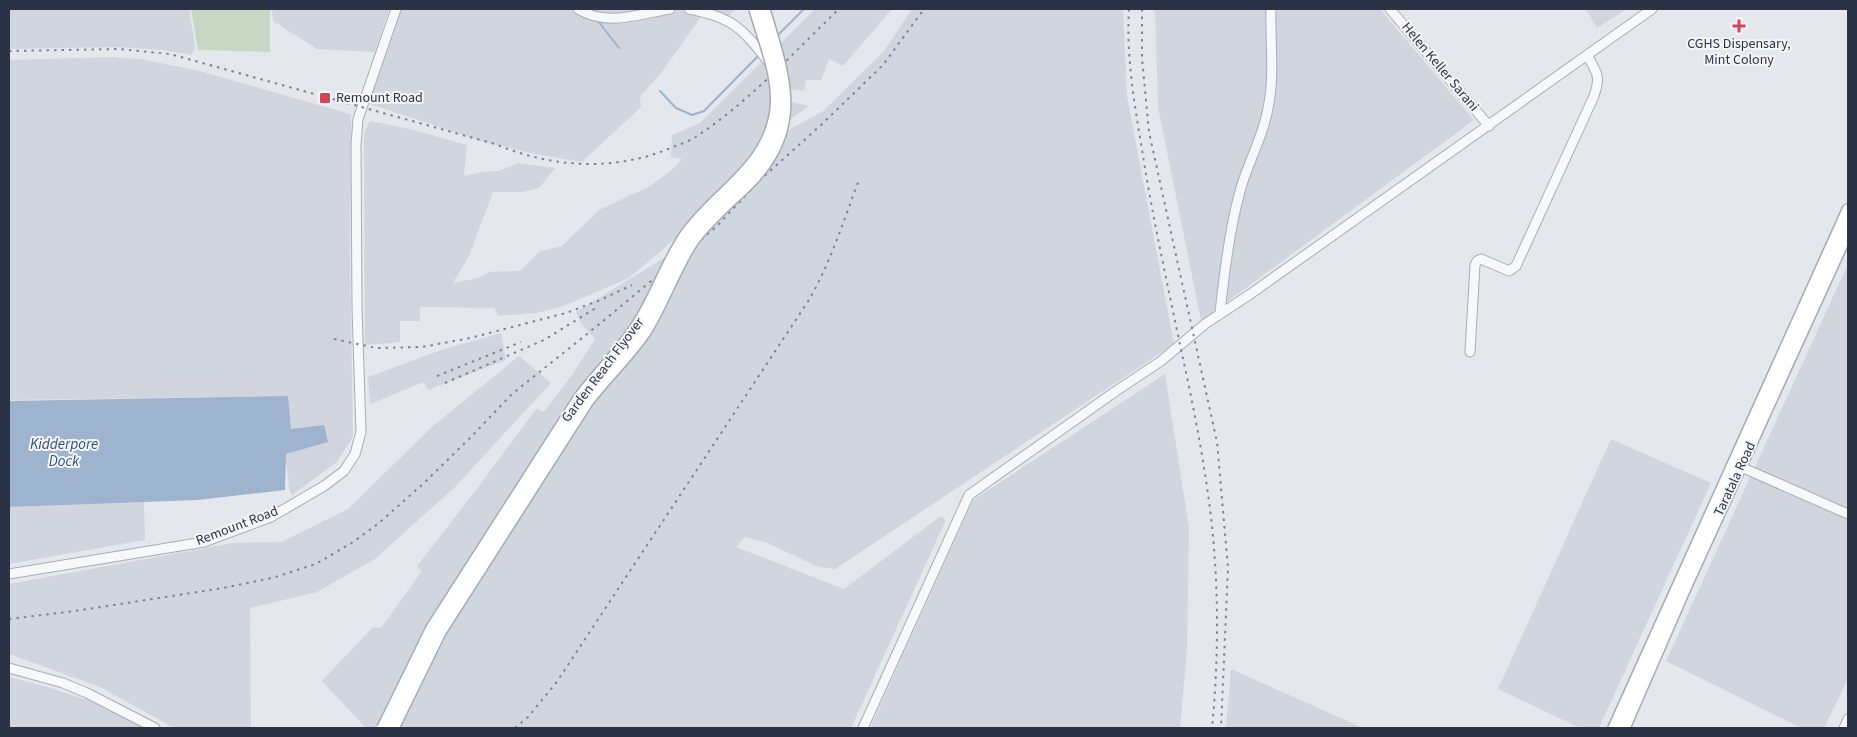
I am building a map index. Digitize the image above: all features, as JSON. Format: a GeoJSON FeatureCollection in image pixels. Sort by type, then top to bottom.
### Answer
{"type":"FeatureCollection","features":[{"type":"Feature","properties":{"kind":"main road","name":"Garden Reach Flyover"},"geometry":{"type":"LineString","coordinates":[[382,728],[436,620],[580,397],[595,376],[636,328],[651,304],[676,251],[686,235],[699,219],[745,174],[762,152],[776,115],[776,95],[771,66],[755,9]]}},
{"type":"Feature","properties":{"kind":"main road","name":"Garden Reach Flyover"},"geometry":{"type":"LineString","coordinates":[[393,728],[440,632],[588,402],[602,382],[643,334],[659,308],[693,240],[752,180],[775,148],[785,116],[785,95],[780,63],[764,9]]}},
{"type":"Feature","properties":{"kind":"main road"},"geometry":{"type":"LineString","coordinates":[[1620,726],[1848,210]]}},
{"type":"Feature","properties":{"kind":"main road","name":"Taratala Road"},"geometry":{"type":"LineString","coordinates":[[1620,726],[1741,467],[1848,231]]}},
{"type":"Feature","properties":{"kind":"street","name":"Remount Road"},"geometry":{"type":"LineString","coordinates":[[9,574],[204,542],[271,517],[324,486],[344,471],[356,454],[361,432],[357,279],[356,144],[358,119],[396,9]]}},
{"type":"Feature","properties":{"kind":"street"},"geometry":{"type":"LineString","coordinates":[[578,9],[610,19],[670,9]]}},
{"type":"Feature","properties":{"kind":"street"},"geometry":{"type":"LineString","coordinates":[[690,9],[726,19],[745,32],[771,66]]}},
{"type":"Feature","properties":{"kind":"street"},"geometry":{"type":"LineString","coordinates":[[1220,313],[1238,196],[1247,169],[1264,130],[1269,107],[1272,70],[1271,9]]}},
{"type":"Feature","properties":{"kind":"street","name":"Helen Keller Sarani"},"geometry":{"type":"LineString","coordinates":[[1390,9],[1490,126]]}},
{"type":"Feature","properties":{"kind":"street"},"geometry":{"type":"LineString","coordinates":[[863,728],[969,495],[1161,361],[1220,313],[1249,295],[1490,126],[1652,9]]}},
{"type":"Feature","properties":{"kind":"street"},"geometry":{"type":"LineString","coordinates":[[1470,352],[1475,265],[1477,260],[1481,259],[1509,271],[1516,266],[1599,82],[1596,70],[1587,55]]}},
{"type":"Feature","properties":{"kind":"street"},"geometry":{"type":"LineString","coordinates":[[1741,467],[1848,514]]}},
{"type":"Feature","properties":{"kind":"street"},"geometry":{"type":"LineString","coordinates":[[9,668],[63,683],[87,693],[155,728]]}},
{"type":"Feature","properties":{"kind":"street"},"geometry":{"type":"LineString","coordinates":[[1844,728],[1848,719]]}},
{"type":"Feature","properties":{"kind":"shaded area"},"geometry":{"type":"Polygon","coordinates":[[[9,9],[189,9],[195,46],[192,55],[163,50],[117,47],[9,49],[9,9]]]}},
{"type":"Feature","properties":{"kind":"shaded area"},"geometry":{"type":"Polygon","coordinates":[[[272,9],[389,9],[375,52],[317,49],[273,21],[272,9]]]}},
{"type":"Feature","properties":{"kind":"shaded area"},"geometry":{"type":"Polygon","coordinates":[[[399,9],[735,9],[729,16],[701,17],[658,77],[640,96],[641,107],[582,162],[535,154],[485,142],[367,103],[399,9]]]}},
{"type":"Feature","properties":{"kind":"shaded area"},"geometry":{"type":"Polygon","coordinates":[[[815,9],[892,9],[843,66],[829,59],[821,80],[806,80],[804,91],[782,88],[778,99],[809,106],[762,139],[754,178],[681,245],[675,239],[629,278],[561,307],[536,313],[498,316],[494,308],[420,307],[420,321],[400,321],[400,342],[365,345],[364,133],[370,121],[414,130],[467,145],[464,176],[498,171],[519,163],[555,168],[539,188],[523,192],[493,192],[469,256],[453,283],[478,278],[489,272],[520,271],[540,251],[562,246],[599,210],[650,186],[672,170],[682,159],[671,157],[672,135],[700,123],[815,9]]]}},
{"type":"Feature","properties":{"kind":"shaded area"},"geometry":{"type":"Polygon","coordinates":[[[912,9],[1123,9],[1127,96],[1174,344],[835,569],[819,567],[765,542],[745,537],[736,547],[844,589],[941,516],[946,520],[851,728],[366,728],[322,681],[373,627],[381,628],[422,571],[417,566],[537,408],[544,412],[572,375],[595,339],[581,323],[576,312],[675,251],[765,143],[823,111],[884,51],[912,9]]]}},
{"type":"Feature","properties":{"kind":"shaded area"},"geometry":{"type":"Polygon","coordinates":[[[1155,9],[1380,9],[1474,120],[1201,321],[1158,107],[1155,9]]]}},
{"type":"Feature","properties":{"kind":"shaded area"},"geometry":{"type":"Polygon","coordinates":[[[1586,9],[1627,9],[1597,28],[1586,9]]]}},
{"type":"Feature","properties":{"kind":"shaded area"},"geometry":{"type":"Polygon","coordinates":[[[114,57],[140,59],[200,71],[351,114],[350,254],[353,437],[337,462],[292,495],[285,454],[327,442],[291,429],[287,396],[9,400],[9,60],[114,57]]]}},
{"type":"Feature","properties":{"kind":"shaded area"},"geometry":{"type":"Polygon","coordinates":[[[1848,264],[1848,679],[1824,728],[1801,728],[1666,661],[1848,264]]]}},
{"type":"Feature","properties":{"kind":"shaded area"},"geometry":{"type":"Polygon","coordinates":[[[501,333],[506,360],[428,390],[424,382],[370,404],[368,377],[441,350],[501,333]]]}},
{"type":"Feature","properties":{"kind":"shaded area"},"geometry":{"type":"Polygon","coordinates":[[[519,356],[551,383],[454,488],[375,559],[317,592],[250,608],[251,728],[174,728],[100,687],[9,654],[9,584],[233,543],[281,542],[348,509],[433,426],[519,356]]]}},
{"type":"Feature","properties":{"kind":"shaded area"},"geometry":{"type":"Polygon","coordinates":[[[1165,374],[1189,528],[1187,649],[1180,728],[870,728],[973,500],[1165,374]]]}},
{"type":"Feature","properties":{"kind":"shaded area"},"geometry":{"type":"Polygon","coordinates":[[[1611,439],[1711,483],[1599,728],[1580,728],[1498,689],[1611,439]]]}},
{"type":"Feature","properties":{"kind":"shaded area"},"geometry":{"type":"Polygon","coordinates":[[[144,501],[145,540],[9,564],[9,507],[144,501]]]}},
{"type":"Feature","properties":{"kind":"shaded area"},"geometry":{"type":"Polygon","coordinates":[[[1231,669],[1363,728],[1226,728],[1231,669]]]}},
{"type":"Feature","properties":{"kind":"shaded area"},"geometry":{"type":"Polygon","coordinates":[[[9,677],[90,701],[145,728],[9,728],[9,677]]]}},
{"type":"Feature","properties":{"kind":"green space"},"geometry":{"type":"Polygon","coordinates":[[[191,9],[270,9],[270,52],[198,50],[191,9]]]}},
{"type":"Feature","properties":{"kind":"water","name":"Kidderpore Dock"},"geometry":{"type":"Polygon","coordinates":[[[288,396],[291,429],[324,425],[328,442],[286,454],[285,490],[197,500],[9,507],[9,401],[288,396]]]}},
{"type":"Feature","properties":{"kind":"waterway"},"geometry":{"type":"LineString","coordinates":[[777,36],[804,9]]}},
{"type":"Feature","properties":{"kind":"waterway"},"geometry":{"type":"LineString","coordinates":[[598,21],[619,48]]}},
{"type":"Feature","properties":{"kind":"waterway"},"geometry":{"type":"LineString","coordinates":[[660,91],[676,108],[692,115],[704,111],[760,54]]}},
{"type":"Feature","properties":{"kind":"railway"},"geometry":{"type":"LineString","coordinates":[[9,51],[120,49],[170,54],[495,144],[539,158],[584,164],[607,163],[651,155],[697,136],[716,123],[753,92],[839,9]]}},
{"type":"Feature","properties":{"kind":"railway"},"geometry":{"type":"LineString","coordinates":[[9,619],[75,611],[223,588],[272,578],[316,564],[353,542],[379,523],[423,484],[512,394],[717,226],[760,180],[883,65],[924,9]]}},
{"type":"Feature","properties":{"kind":"railway"},"geometry":{"type":"LineString","coordinates":[[1129,9],[1129,46],[1134,101],[1156,227],[1197,427],[1210,509],[1215,563],[1217,618],[1216,674],[1212,728]]}},
{"type":"Feature","properties":{"kind":"railway"},"geometry":{"type":"LineString","coordinates":[[1142,9],[1142,58],[1149,132],[1217,442],[1228,568],[1221,728]]}},
{"type":"Feature","properties":{"kind":"railway"},"geometry":{"type":"LineString","coordinates":[[515,728],[528,717],[556,683],[807,303],[829,258],[859,180]]}},
{"type":"Feature","properties":{"kind":"railway"},"geometry":{"type":"LineString","coordinates":[[334,339],[376,348],[422,347],[470,338],[566,313],[632,285]]}},
{"type":"Feature","properties":{"kind":"railway"},"geometry":{"type":"LineString","coordinates":[[445,383],[544,340],[599,306]]}},
{"type":"Feature","properties":{"kind":"railway"},"geometry":{"type":"LineString","coordinates":[[437,376],[521,342]]}},
{"type":"Feature","properties":{"kind":"place","name":"CGHS Dispensary, Mint Colony"},"geometry":{"type":"Point","coordinates":[1739,26]}},
{"type":"Feature","properties":{"kind":"place","name":"Remount Road"},"geometry":{"type":"Point","coordinates":[325,98]}}]}
